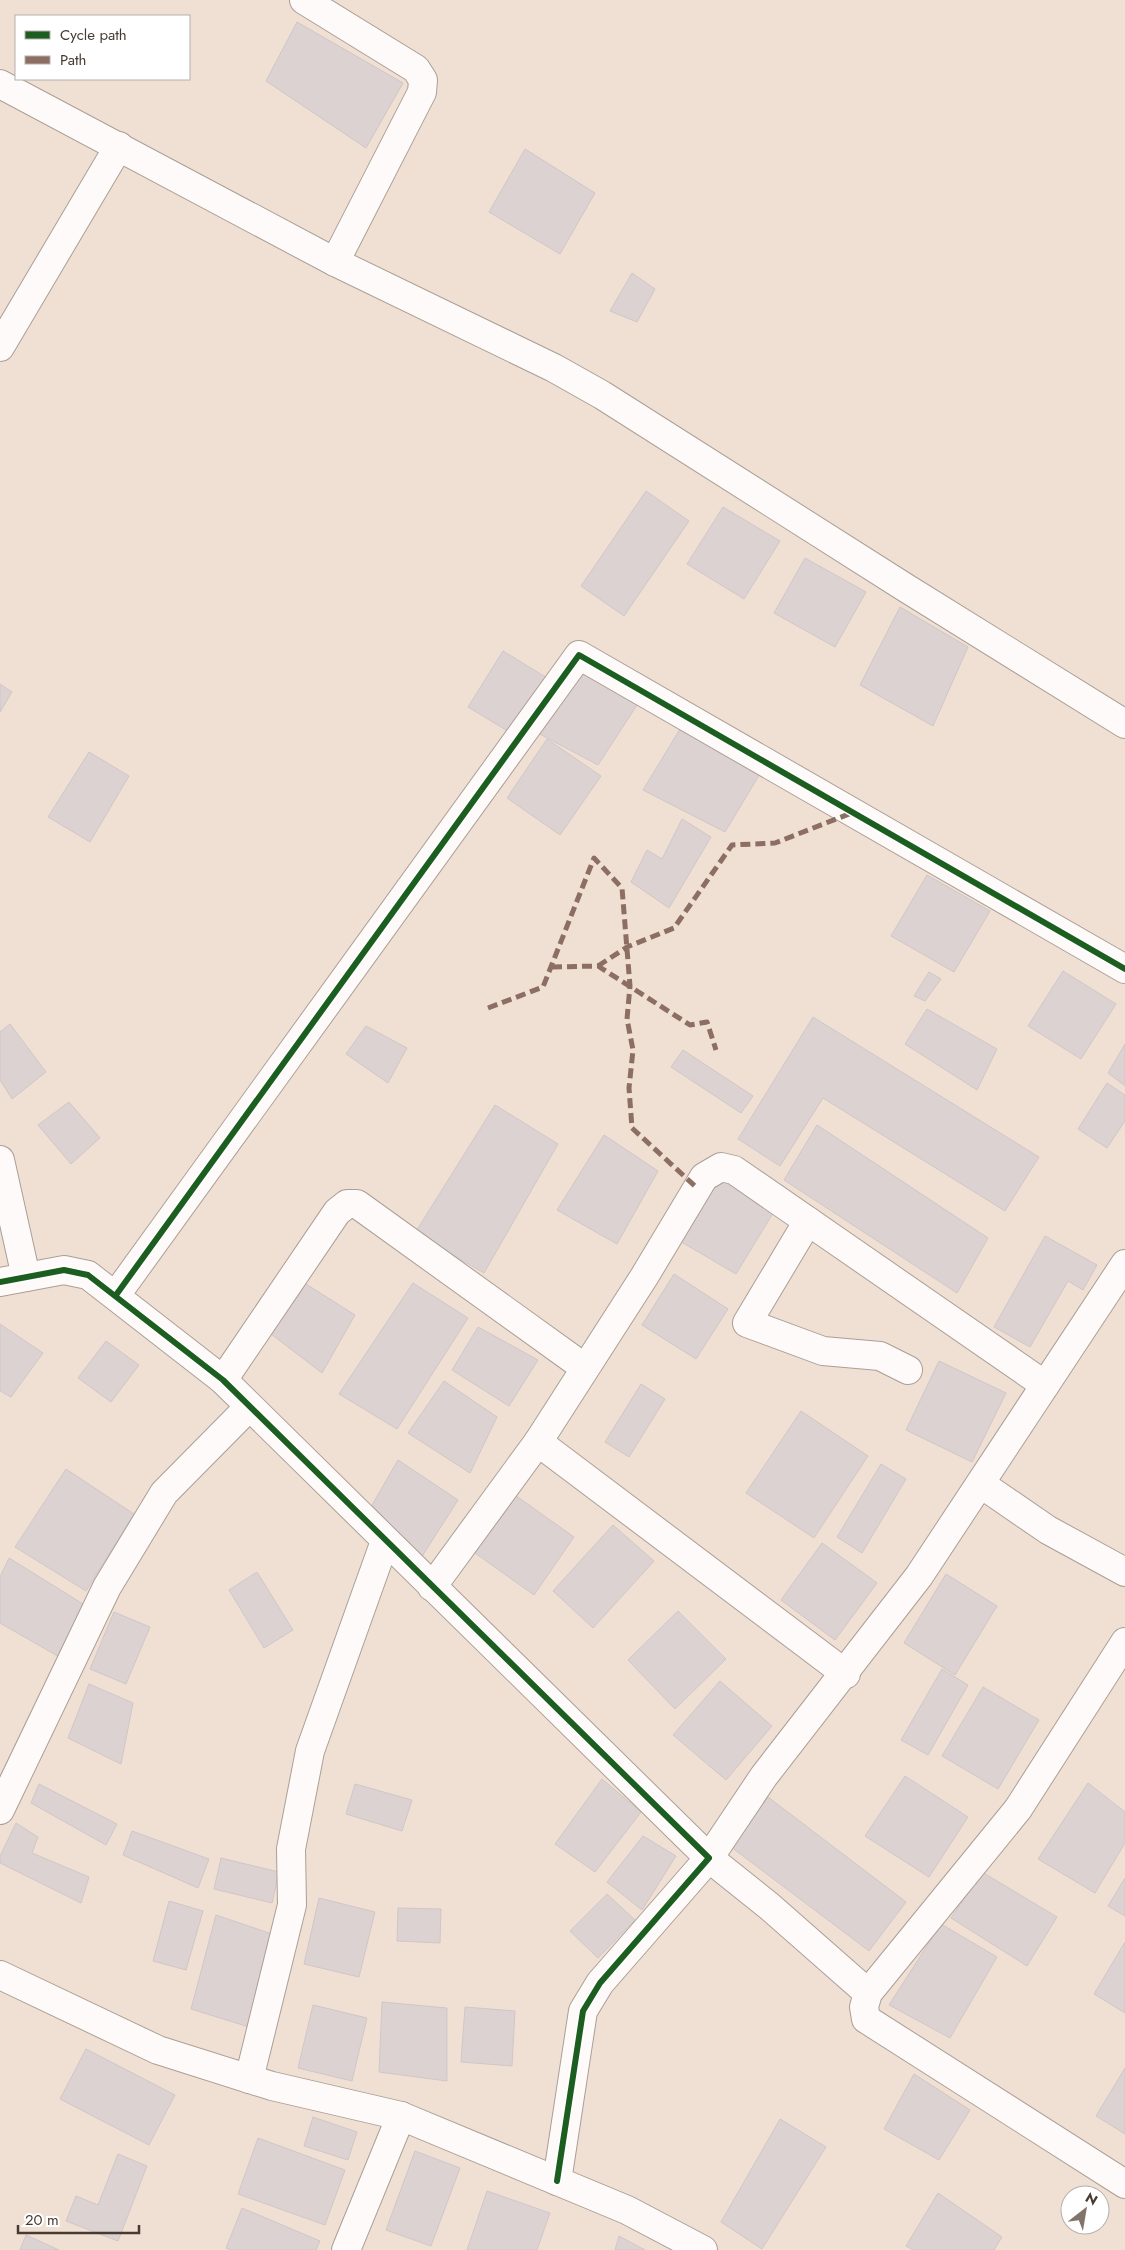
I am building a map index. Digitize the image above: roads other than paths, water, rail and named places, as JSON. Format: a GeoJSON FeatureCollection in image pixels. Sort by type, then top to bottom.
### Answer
{"type":"FeatureCollection","features":[{"type":"Feature","properties":{"kind":"street"},"geometry":{"type":"LineString","coordinates":[[304,0],[416,69],[422,80],[422,92],[335,262]]}},
{"type":"Feature","properties":{"kind":"street"},"geometry":{"type":"LineString","coordinates":[[0,84],[335,262],[562,372],[1125,724]]}},
{"type":"Feature","properties":{"kind":"street"},"geometry":{"type":"LineString","coordinates":[[0,347],[118,146]]}},
{"type":"Feature","properties":{"kind":"street"},"geometry":{"type":"LineString","coordinates":[[116,1295],[579,655],[1125,969]]}},
{"type":"Feature","properties":{"kind":"street"},"geometry":{"type":"LineString","coordinates":[[0,1160],[13,1279],[64,1270],[88,1275],[223,1380],[709,1858],[769,1906],[868,1993]]}},
{"type":"Feature","properties":{"kind":"street"},"geometry":{"type":"LineString","coordinates":[[432,1587],[538,1442],[644,1278],[704,1177],[721,1167],[734,1170],[1045,1385]]}},
{"type":"Feature","properties":{"kind":"street"},"geometry":{"type":"LineString","coordinates":[[223,1380],[337,1212],[347,1204],[357,1204],[585,1368]]}},
{"type":"Feature","properties":{"kind":"street"},"geometry":{"type":"LineString","coordinates":[[808,1221],[747,1323],[823,1352],[880,1356],[908,1370]]}},
{"type":"Feature","properties":{"kind":"street"},"geometry":{"type":"LineString","coordinates":[[557,2181],[583,2011],[600,1983],[709,1858],[764,1776],[846,1674],[920,1576],[1125,1264]]}},
{"type":"Feature","properties":{"kind":"street"},"geometry":{"type":"LineString","coordinates":[[0,1810],[108,1587],[159,1502],[164,1494],[249,1406]]}},
{"type":"Feature","properties":{"kind":"street"},"geometry":{"type":"LineString","coordinates":[[538,1442],[846,1674]]}},
{"type":"Feature","properties":{"kind":"street"},"geometry":{"type":"LineString","coordinates":[[980,1484],[1048,1530],[1125,1572]]}},
{"type":"Feature","properties":{"kind":"street"},"geometry":{"type":"LineString","coordinates":[[248,2079],[292,1905],[291,1849],[310,1751],[385,1541]]}},
{"type":"Feature","properties":{"kind":"street"},"geometry":{"type":"LineString","coordinates":[[1125,1642],[1018,1810],[868,1993],[864,2007],[866,2019],[1125,2184]]}},
{"type":"Feature","properties":{"kind":"street"},"geometry":{"type":"LineString","coordinates":[[0,1975],[158,2050],[248,2079],[401,2116],[628,2210],[703,2250]]}},
{"type":"Feature","properties":{"kind":"street"},"geometry":{"type":"LineString","coordinates":[[346,2250],[401,2116]]}}]}
